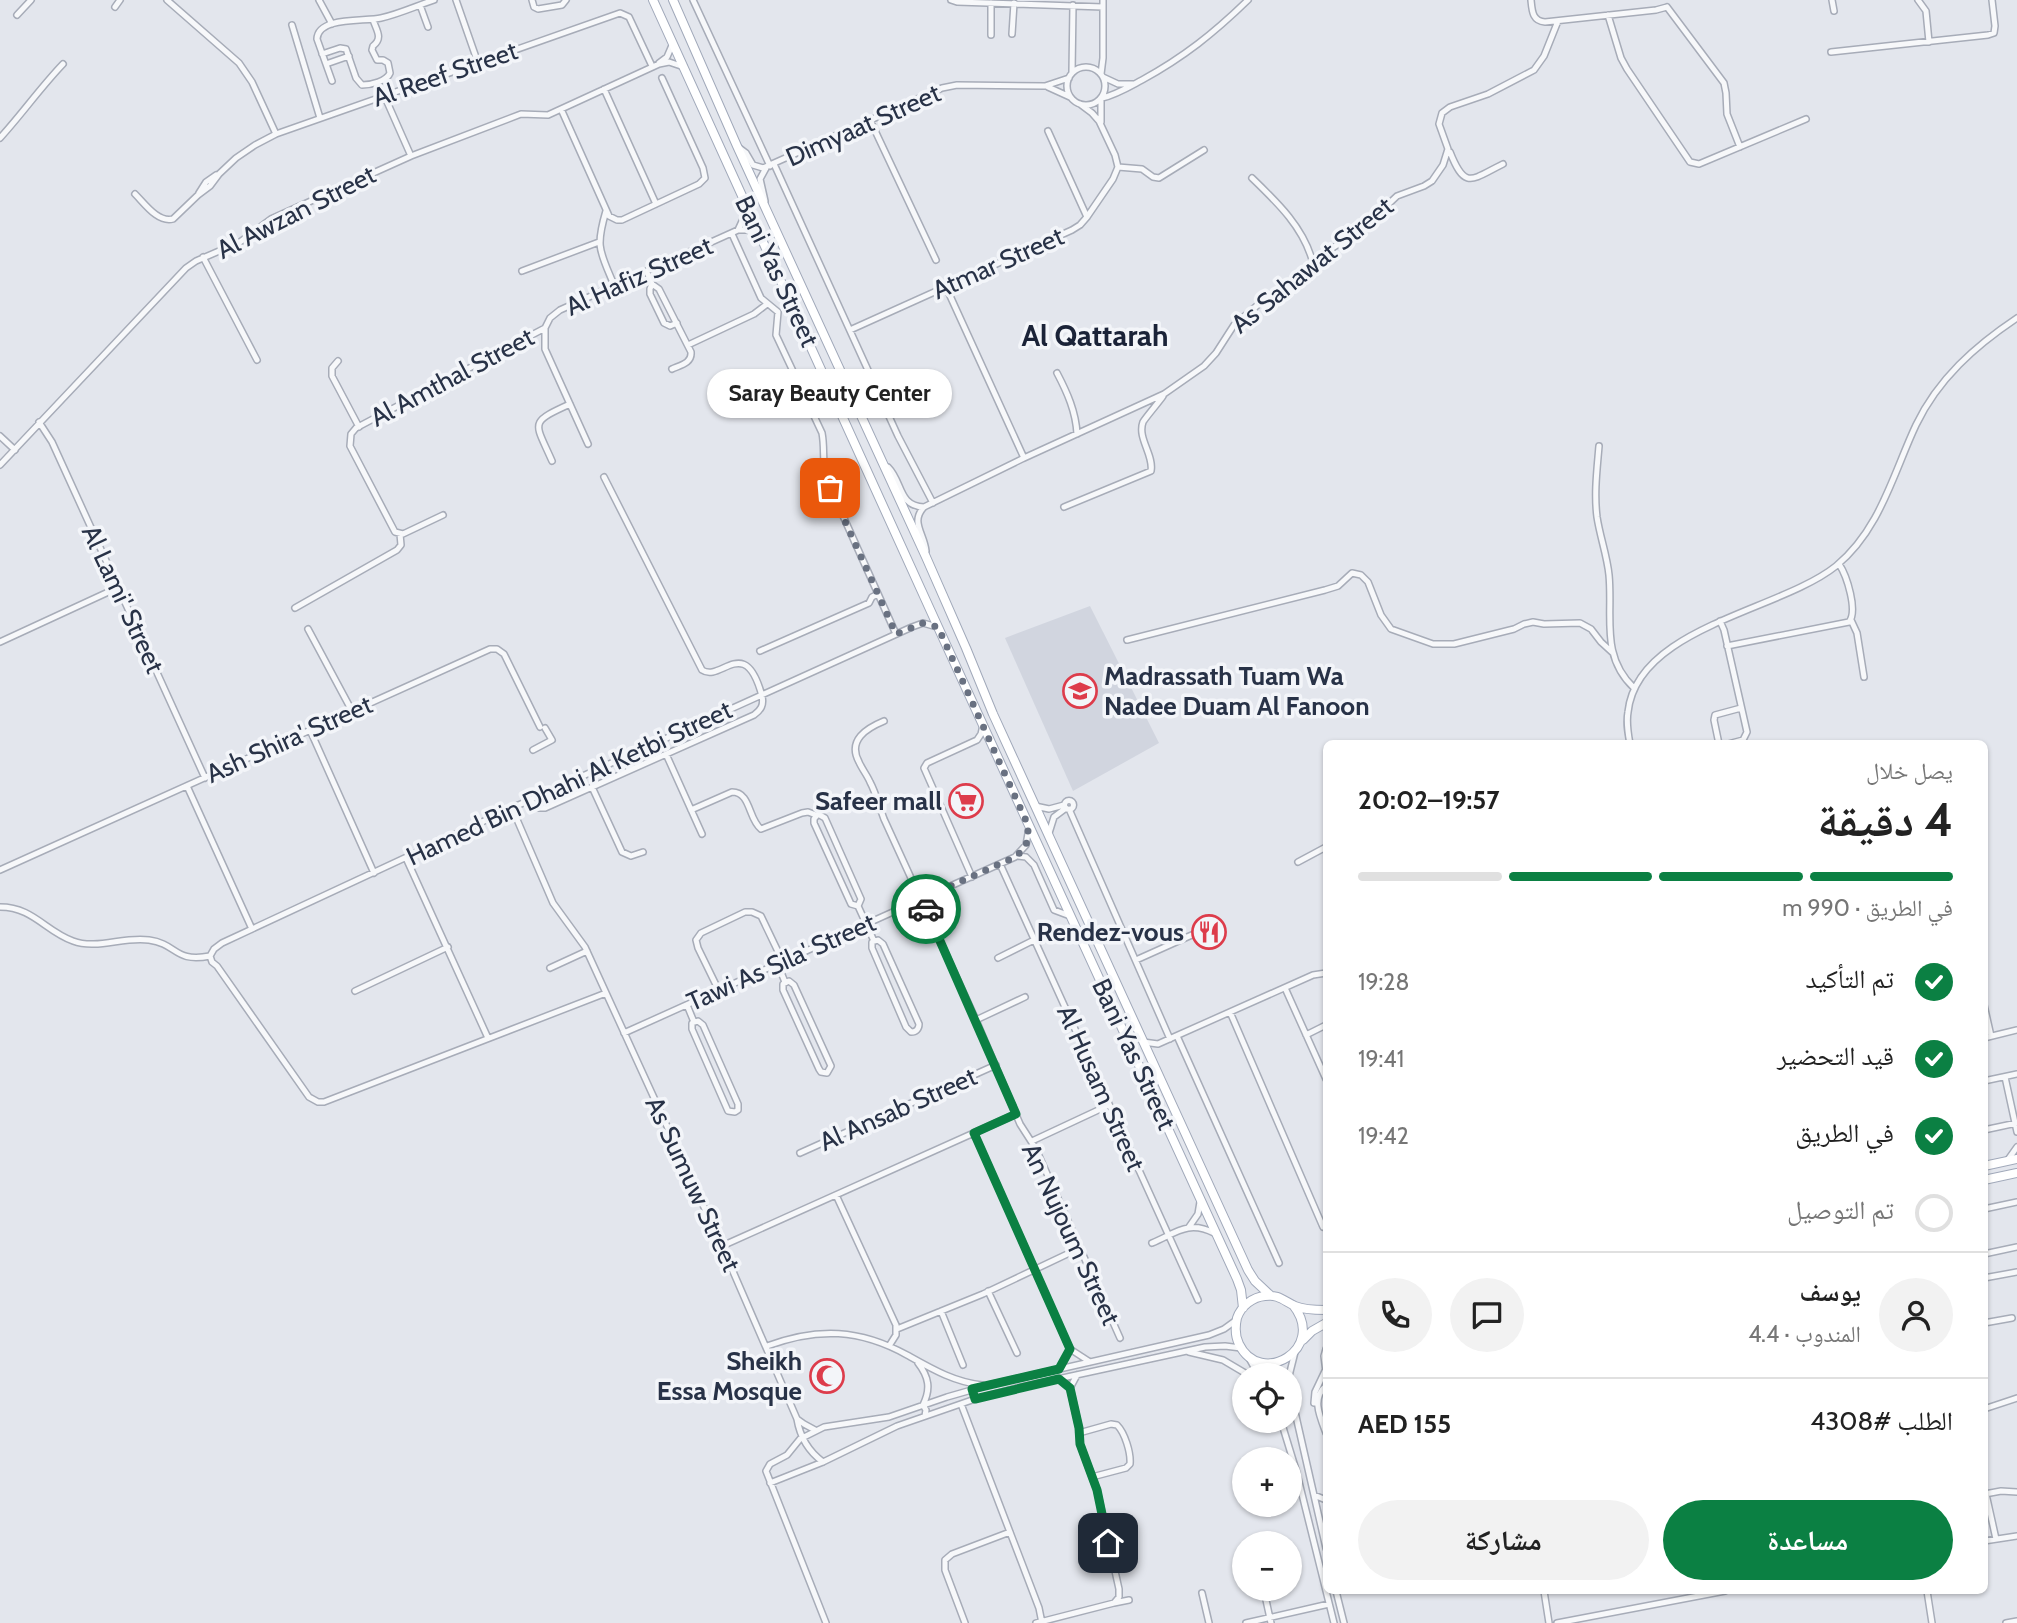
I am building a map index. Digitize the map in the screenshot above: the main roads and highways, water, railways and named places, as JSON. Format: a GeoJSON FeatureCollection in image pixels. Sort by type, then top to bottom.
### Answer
{"type":"FeatureCollection","features":[{"type":"Feature","properties":{"kind":"main road","name":"Bani Yas Street"},"geometry":{"type":"LineString","coordinates":[[653,0],[1240,1284],[1243,1308]]}},
{"type":"Feature","properties":{"kind":"main road","name":"Bani Yas Street"},"geometry":{"type":"LineString","coordinates":[[673,0],[1151,1060],[1248,1270],[1255,1282],[1270,1295]]}},
{"type":"Feature","properties":{"kind":"main road"},"geometry":{"type":"LineString","coordinates":[[916,575],[936,580]]}},
{"type":"Feature","properties":{"kind":"main road"},"geometry":{"type":"LineString","coordinates":[[1047,865],[1054,870],[1064,891],[1073,888]]}},
{"type":"Feature","properties":{"kind":"main road"},"geometry":{"type":"LineString","coordinates":[[1988,1165],[2017,1159]]}},
{"type":"Feature","properties":{"kind":"main road"},"geometry":{"type":"LineString","coordinates":[[1988,1179],[2017,1173]]}},
{"type":"Feature","properties":{"kind":"main road"},"geometry":{"type":"LineString","coordinates":[[1323,1310],[1293,1305],[1280,1297],[1270,1295],[1256,1298],[1243,1308],[1236,1321],[1236,1335],[1243,1350],[1251,1358],[1266,1363],[1282,1361],[1295,1352],[1312,1331],[1323,1325]]}},
{"type":"Feature","properties":{"kind":"main road"},"geometry":{"type":"LineString","coordinates":[[1293,1305],[1303,1326],[1301,1342]]}},
{"type":"Feature","properties":{"kind":"place","name":"Saray Beauty Center"},"geometry":{"type":"Point","coordinates":[830,488]}},
{"type":"Feature","properties":{"kind":"place","name":"Madrassath Tuam Wa Nadee Duam Al Fanoon"},"geometry":{"type":"Point","coordinates":[1080,691]}},
{"type":"Feature","properties":{"kind":"place","name":"Safeer mall"},"geometry":{"type":"Point","coordinates":[966,801]}},
{"type":"Feature","properties":{"kind":"place","name":"Rendez-vous"},"geometry":{"type":"Point","coordinates":[1209,932]}},
{"type":"Feature","properties":{"kind":"place","name":"Sheikh Essa Mosque"},"geometry":{"type":"Point","coordinates":[827,1376]}},
{"type":"Feature","properties":{"kind":"district","name":"Al Qattarah"},"geometry":{"type":"Point","coordinates":[1095,336]}}]}
